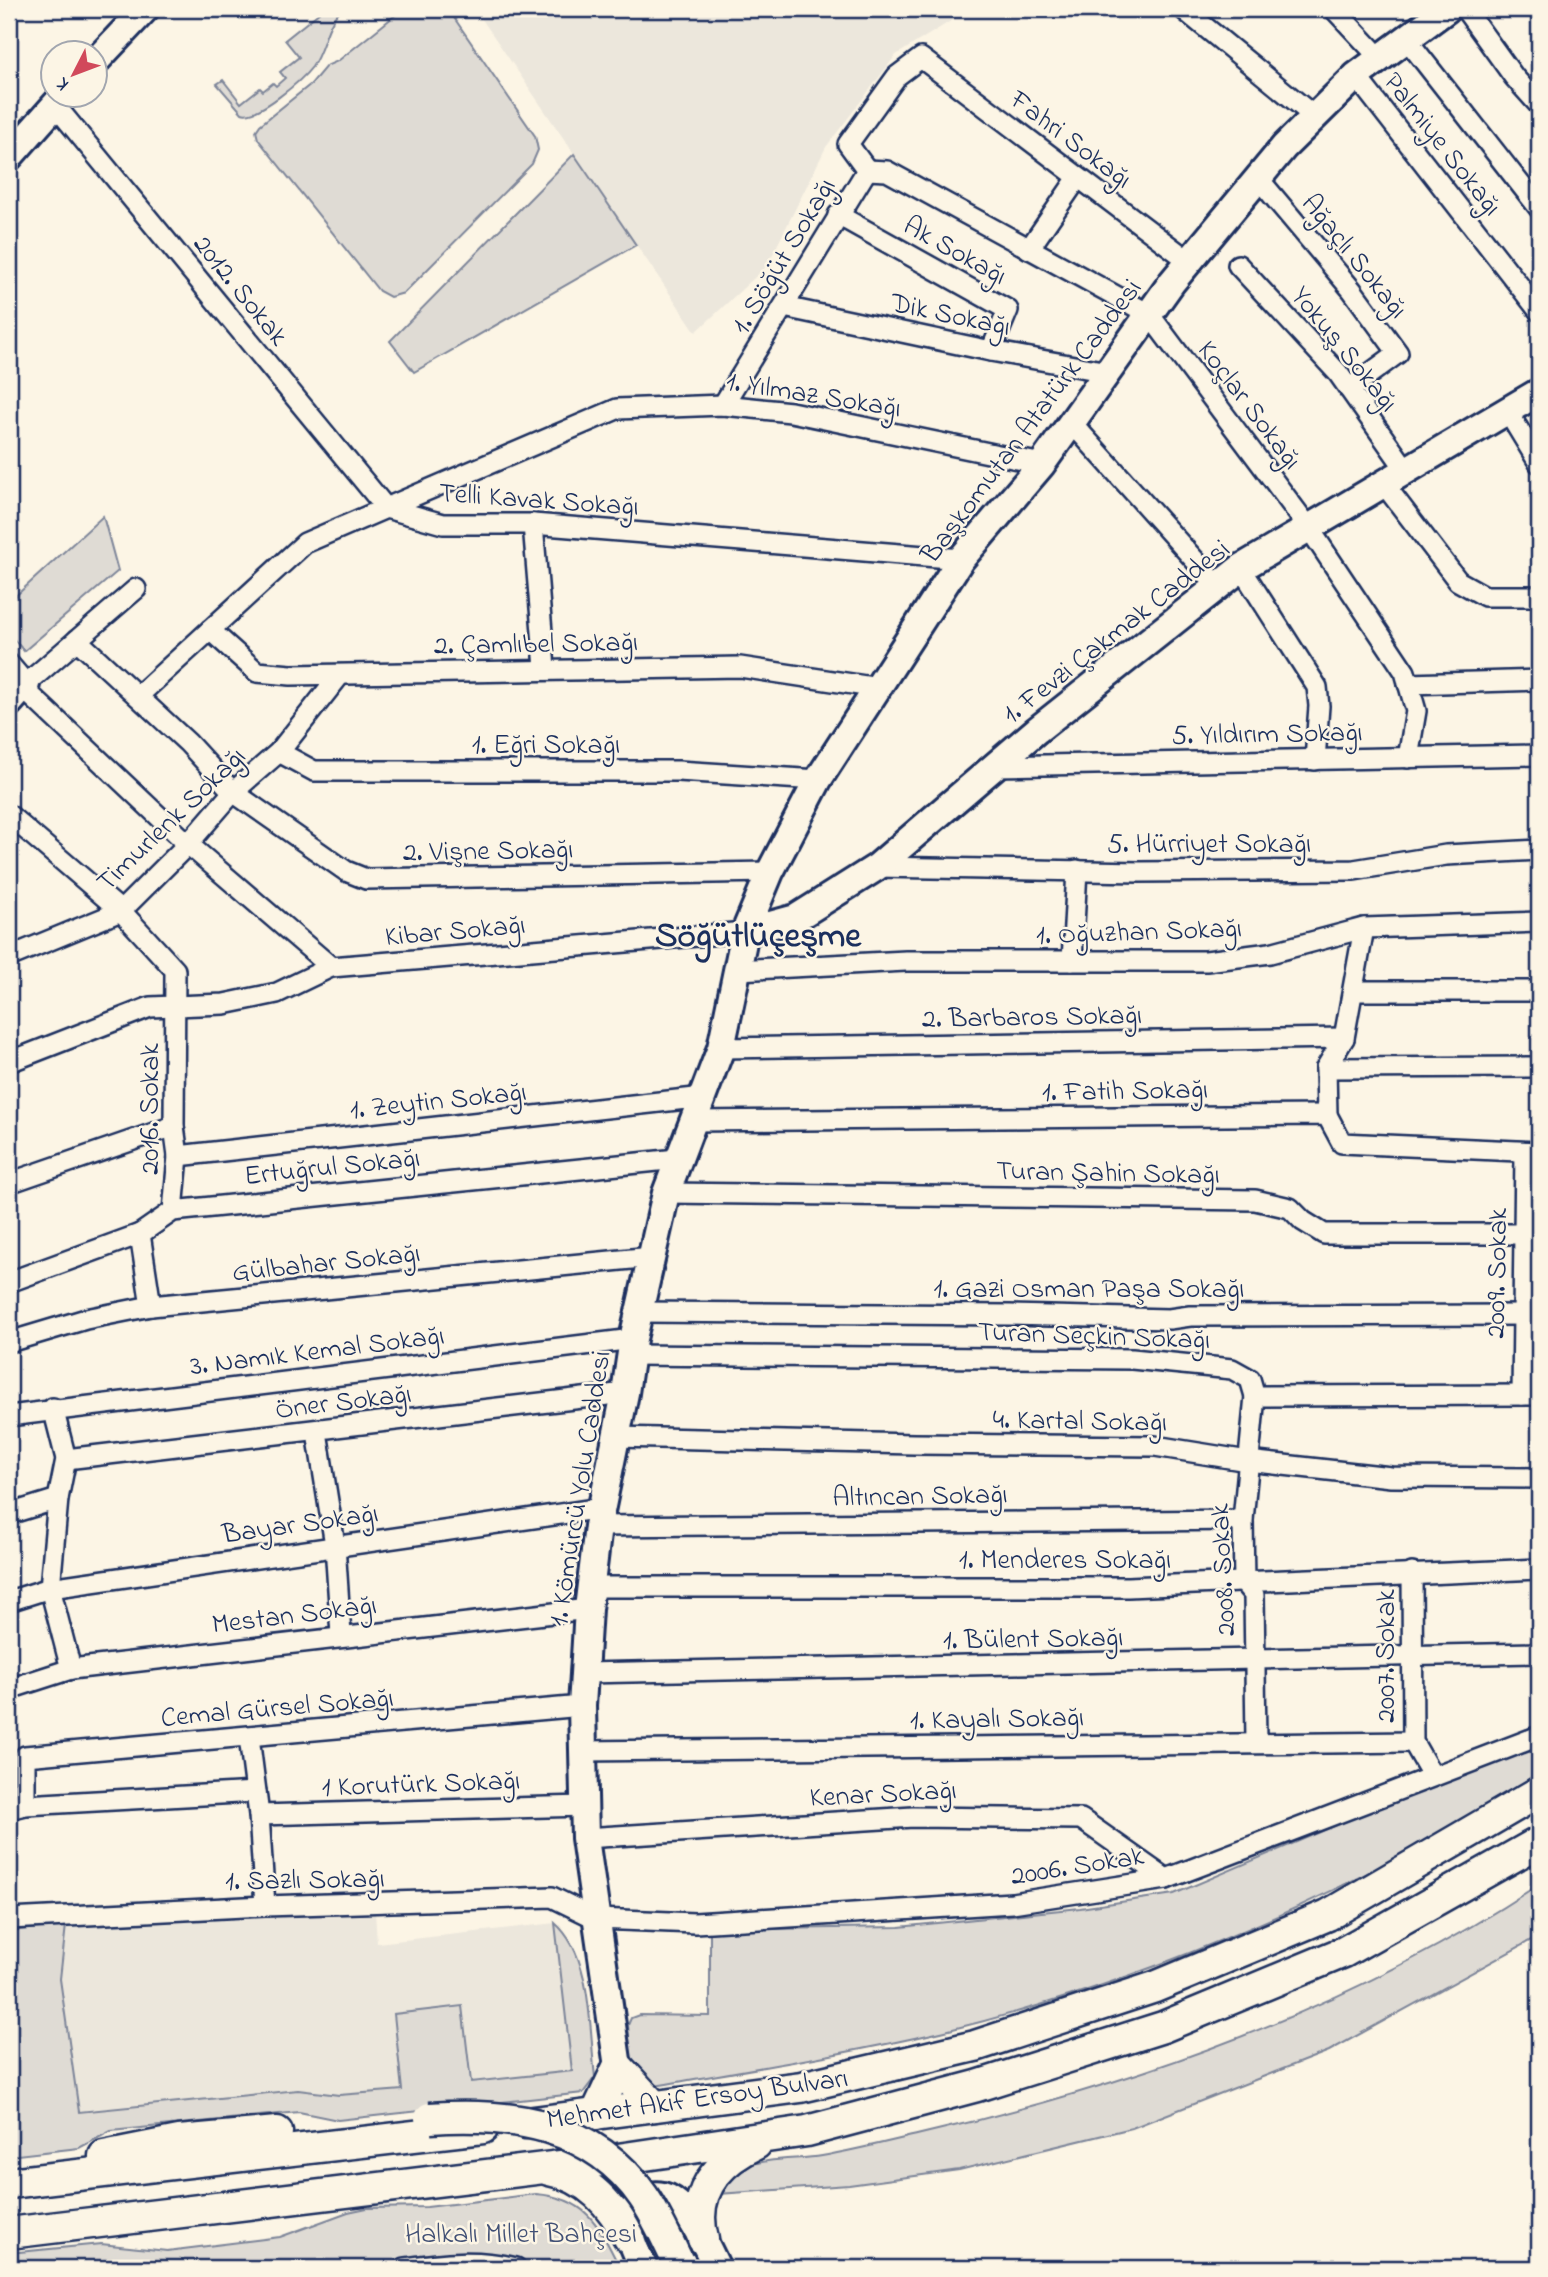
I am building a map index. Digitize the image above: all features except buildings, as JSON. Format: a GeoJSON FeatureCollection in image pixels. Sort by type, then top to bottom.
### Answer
{"type":"FeatureCollection","features":[{"type":"Feature","properties":{"kind":"main road","name":"Mehmet Akif Ersoy Bulvarı"},"geometry":{"type":"LineString","coordinates":[[9,2183],[596,2114],[801,2087],[975,2046],[1155,1987],[1328,1915],[1539,1792]]}},
{"type":"Feature","properties":{"kind":"main road","name":"Mehmet Akif Ersoy Bulvarı"},"geometry":{"type":"LineString","coordinates":[[9,2233],[535,2168],[807,2131],[977,2086],[1164,2027],[1343,1952],[1539,1842]]}},
{"type":"Feature","properties":{"kind":"main road"},"geometry":{"type":"LineString","coordinates":[[596,2114],[618,2067],[654,2106]]}},
{"type":"Feature","properties":{"kind":"main road"},"geometry":{"type":"LineString","coordinates":[[9,2183],[150,2145],[430,2118],[471,2115],[512,2117],[550,2128],[586,2145],[617,2167],[642,2195],[680,2265]]}},
{"type":"Feature","properties":{"kind":"main road"},"geometry":{"type":"LineString","coordinates":[[703,2239],[700,2206],[713,2174],[740,2152],[777,2136]]}},
{"type":"Feature","properties":{"kind":"main road"},"geometry":{"type":"LineString","coordinates":[[535,2168],[560,2172],[583,2182],[603,2198],[618,2216],[629,2238]]}},
{"type":"Feature","properties":{"kind":"street"},"geometry":{"type":"LineString","coordinates":[[108,48],[145,9]]}},
{"type":"Feature","properties":{"kind":"street"},"geometry":{"type":"LineString","coordinates":[[1183,9],[1315,117]]}},
{"type":"Feature","properties":{"kind":"street"},"geometry":{"type":"LineString","coordinates":[[1334,9],[1379,57]]}},
{"type":"Feature","properties":{"kind":"street","name":"Başkomutan Atatürk Caddesi"},"geometry":{"type":"LineString","coordinates":[[745,932],[770,872],[818,780],[961,559],[1042,464],[1189,261],[1283,147],[1356,76],[1405,37],[1447,9]]}},
{"type":"Feature","properties":{"kind":"street"},"geometry":{"type":"LineString","coordinates":[[1465,9],[1514,77],[1539,105]]}},
{"type":"Feature","properties":{"kind":"street"},"geometry":{"type":"LineString","coordinates":[[1405,37],[1539,208]]}},
{"type":"Feature","properties":{"kind":"street","name":"Fahri Sokağı"},"geometry":{"type":"LineString","coordinates":[[867,170],[848,144],[897,76],[921,58],[1077,179],[1189,261]]}},
{"type":"Feature","properties":{"kind":"street","name":"Palmiye Sokağı"},"geometry":{"type":"LineString","coordinates":[[1356,76],[1539,311]]}},
{"type":"Feature","properties":{"kind":"street"},"geometry":{"type":"LineString","coordinates":[[9,158],[53,108]]}},
{"type":"Feature","properties":{"kind":"street","name":"2012. Sokak"},"geometry":{"type":"LineString","coordinates":[[66,108],[386,508]]}},
{"type":"Feature","properties":{"kind":"street"},"geometry":{"type":"LineString","coordinates":[[867,170],[887,171],[1149,314]]}},
{"type":"Feature","properties":{"kind":"street","name":"1. Söğüt Sokağı"},"geometry":{"type":"LineString","coordinates":[[723,405],[867,170]]}},
{"type":"Feature","properties":{"kind":"street","name":"Ağaçlı Sokağı"},"geometry":{"type":"LineString","coordinates":[[1258,178],[1352,290],[1398,353],[1349,389]]}},
{"type":"Feature","properties":{"kind":"street"},"geometry":{"type":"LineString","coordinates":[[1029,248],[1077,179]]}},
{"type":"Feature","properties":{"kind":"street","name":"Ak Sokağı"},"geometry":{"type":"LineString","coordinates":[[838,215],[1008,310],[991,351]]}},
{"type":"Feature","properties":{"kind":"street","name":"Yokuş Sokağı"},"geometry":{"type":"LineString","coordinates":[[1238,265],[1349,389],[1396,477],[1458,581],[1485,596],[1539,596]]}},
{"type":"Feature","properties":{"kind":"street","name":"Dik Sokağı"},"geometry":{"type":"LineString","coordinates":[[784,307],[991,351],[1108,372]]}},
{"type":"Feature","properties":{"kind":"street","name":"Koçlar Sokağı"},"geometry":{"type":"LineString","coordinates":[[1149,314],[1308,528],[1405,672],[1416,711],[1408,758]]}},
{"type":"Feature","properties":{"kind":"street","name":"1. Fevzi Çakmak Caddesi"},"geometry":{"type":"LineString","coordinates":[[745,932],[796,918],[877,867],[995,766],[1241,568],[1539,392]]}},
{"type":"Feature","properties":{"kind":"street","name":"1. Yılmaz Sokağı"},"geometry":{"type":"LineString","coordinates":[[386,508],[617,409],[723,405],[791,412],[1042,464]]}},
{"type":"Feature","properties":{"kind":"street"},"geometry":{"type":"LineString","coordinates":[[1508,412],[1539,463]]}},
{"type":"Feature","properties":{"kind":"street"},"geometry":{"type":"LineString","coordinates":[[1071,422],[1218,586]]}},
{"type":"Feature","properties":{"kind":"street"},"geometry":{"type":"LineString","coordinates":[[138,696],[305,543],[386,508]]}},
{"type":"Feature","properties":{"kind":"street","name":"Telli Kavak Sokağı"},"geometry":{"type":"LineString","coordinates":[[386,508],[443,524],[533,524],[961,559]]}},
{"type":"Feature","properties":{"kind":"street"},"geometry":{"type":"LineString","coordinates":[[533,524],[545,668]]}},
{"type":"Feature","properties":{"kind":"street"},"geometry":{"type":"LineString","coordinates":[[1241,568],[1317,687],[1320,706],[1315,760]]}},
{"type":"Feature","properties":{"kind":"street"},"geometry":{"type":"LineString","coordinates":[[19,692],[135,589]]}},
{"type":"Feature","properties":{"kind":"street","name":"2. Çamlıbel Sokağı"},"geometry":{"type":"LineString","coordinates":[[210,630],[257,672],[339,676],[545,668],[740,667],[879,688]]}},
{"type":"Feature","properties":{"kind":"street","name":"2. Vişne Sokağı"},"geometry":{"type":"LineString","coordinates":[[77,640],[138,696],[233,792],[345,871],[366,879],[770,872]]}},
{"type":"Feature","properties":{"kind":"street"},"geometry":{"type":"LineString","coordinates":[[9,664],[19,692],[188,844],[331,967]]}},
{"type":"Feature","properties":{"kind":"street","name":"Timurlenk Sokağı"},"geometry":{"type":"LineString","coordinates":[[9,957],[121,911],[188,844],[233,792],[279,752],[339,676]]}},
{"type":"Feature","properties":{"kind":"street"},"geometry":{"type":"LineString","coordinates":[[1408,684],[1539,680]]}},
{"type":"Feature","properties":{"kind":"street","name":"1. Eğri Sokağı"},"geometry":{"type":"LineString","coordinates":[[279,752],[314,771],[678,771],[818,780]]}},
{"type":"Feature","properties":{"kind":"street","name":"5. Yıldırım Sokağı"},"geometry":{"type":"LineString","coordinates":[[995,766],[1539,755]]}},
{"type":"Feature","properties":{"kind":"street","name":"2016. Sokak"},"geometry":{"type":"LineString","coordinates":[[9,814],[121,911],[175,970],[174,1126],[178,1156],[173,1211]]}},
{"type":"Feature","properties":{"kind":"street","name":"5. Hürriyet Sokağı"},"geometry":{"type":"LineString","coordinates":[[877,867],[1354,870],[1446,855],[1539,849]]}},
{"type":"Feature","properties":{"kind":"street"},"geometry":{"type":"LineString","coordinates":[[1072,961],[1077,870]]}},
{"type":"Feature","properties":{"kind":"street","name":"1. Oğuzhan Sokağı"},"geometry":{"type":"LineString","coordinates":[[737,970],[906,961],[1206,961],[1270,953],[1364,928],[1539,922]]}},
{"type":"Feature","properties":{"kind":"street"},"geometry":{"type":"LineString","coordinates":[[1364,928],[1355,991],[1344,1038],[1326,1068],[1327,1115],[1342,1143],[1532,1152]]}},
{"type":"Feature","properties":{"kind":"street","name":"Kibar Sokağı"},"geometry":{"type":"LineString","coordinates":[[9,1062],[150,1007],[224,1004],[277,993],[331,967],[745,932]]}},
{"type":"Feature","properties":{"kind":"street","name":"1. Kömürcü Yolu Caddesi"},"geometry":{"type":"LineString","coordinates":[[618,2067],[584,1838],[582,1706],[589,1598],[600,1517],[632,1347],[666,1193],[721,1048],[745,932]]}},
{"type":"Feature","properties":{"kind":"street"},"geometry":{"type":"LineString","coordinates":[[1355,991],[1539,991]]}},
{"type":"Feature","properties":{"kind":"street","name":"2. Barbaros Sokağı"},"geometry":{"type":"LineString","coordinates":[[721,1048],[1344,1038]]}},
{"type":"Feature","properties":{"kind":"street"},"geometry":{"type":"LineString","coordinates":[[1326,1068],[1539,1068]]}},
{"type":"Feature","properties":{"kind":"street","name":"1. Fatih Sokağı"},"geometry":{"type":"LineString","coordinates":[[698,1109],[1327,1115]]}},
{"type":"Feature","properties":{"kind":"street","name":"1. Zeytin Sokağı"},"geometry":{"type":"LineString","coordinates":[[178,1156],[698,1109]]}},
{"type":"Feature","properties":{"kind":"street"},"geometry":{"type":"LineString","coordinates":[[9,1183],[174,1126]]}},
{"type":"Feature","properties":{"kind":"street","name":"2009. Sokak"},"geometry":{"type":"LineString","coordinates":[[1531,1395],[1532,1152]]}},
{"type":"Feature","properties":{"kind":"street","name":"Ertuğrul Sokağı"},"geometry":{"type":"LineString","coordinates":[[9,1282],[140,1234],[173,1211],[677,1159]]}},
{"type":"Feature","properties":{"kind":"street","name":"Turan Şahin Sokağı"},"geometry":{"type":"LineString","coordinates":[[666,1193],[1255,1200],[1290,1208],[1303,1221],[1324,1234],[1531,1234]]}},
{"type":"Feature","properties":{"kind":"street"},"geometry":{"type":"LineString","coordinates":[[140,1234],[150,1306]]}},
{"type":"Feature","properties":{"kind":"street","name":"Gülbahar Sokağı"},"geometry":{"type":"LineString","coordinates":[[9,1342],[86,1319],[150,1306],[652,1257]]}},
{"type":"Feature","properties":{"kind":"street","name":"1. Gazi Osman Paşa Sokağı"},"geometry":{"type":"LineString","coordinates":[[639,1312],[1010,1314],[1169,1319],[1190,1316],[1530,1315]]}},
{"type":"Feature","properties":{"kind":"street","name":"Turan Seçkin Sokağı"},"geometry":{"type":"LineString","coordinates":[[632,1347],[1132,1359],[1232,1369],[1250,1379],[1255,1396]]}},
{"type":"Feature","properties":{"kind":"street","name":"3. Namık Kemal Sokağı"},"geometry":{"type":"LineString","coordinates":[[9,1416],[53,1408],[632,1347]]}},
{"type":"Feature","properties":{"kind":"street","name":"Öner Sokağı"},"geometry":{"type":"LineString","coordinates":[[66,1459],[317,1432],[625,1393]]}},
{"type":"Feature","properties":{"kind":"street"},"geometry":{"type":"LineString","coordinates":[[1255,1396],[1531,1395]]}},
{"type":"Feature","properties":{"kind":"street","name":"2008. Sokak"},"geometry":{"type":"LineString","coordinates":[[1255,1396],[1243,1520],[1244,1583],[1254,1595],[1256,1742]]}},
{"type":"Feature","properties":{"kind":"street"},"geometry":{"type":"LineString","coordinates":[[53,1408],[66,1459],[58,1499],[50,1588],[71,1669]]}},
{"type":"Feature","properties":{"kind":"street"},"geometry":{"type":"LineString","coordinates":[[317,1432],[335,1545],[341,1635]]}},
{"type":"Feature","properties":{"kind":"street","name":"4. Kartal Sokağı"},"geometry":{"type":"LineString","coordinates":[[617,1437],[1155,1446],[1248,1461],[1391,1477],[1539,1478]]}},
{"type":"Feature","properties":{"kind":"street"},"geometry":{"type":"LineString","coordinates":[[9,1514],[58,1499]]}},
{"type":"Feature","properties":{"kind":"street","name":"Bayar Sokağı"},"geometry":{"type":"LineString","coordinates":[[9,1601],[50,1588],[335,1545],[600,1517]]}},
{"type":"Feature","properties":{"kind":"street","name":"Altıncan Sokağı"},"geometry":{"type":"LineString","coordinates":[[600,1517],[1243,1520]]}},
{"type":"Feature","properties":{"kind":"street","name":"1. Menderes Sokağı"},"geometry":{"type":"LineString","coordinates":[[589,1598],[1128,1587],[1539,1569]]}},
{"type":"Feature","properties":{"kind":"street","name":"2007. Sokak"},"geometry":{"type":"LineString","coordinates":[[1412,1573],[1413,1742],[1432,1775]]}},
{"type":"Feature","properties":{"kind":"street","name":"Mestan Sokağı"},"geometry":{"type":"LineString","coordinates":[[9,1689],[71,1669],[341,1635],[589,1598]]}},
{"type":"Feature","properties":{"kind":"street","name":"1. Bülent Sokağı"},"geometry":{"type":"LineString","coordinates":[[585,1673],[1539,1653]]}},
{"type":"Feature","properties":{"kind":"street","name":"Cemal Gürsel Sokağı"},"geometry":{"type":"LineString","coordinates":[[17,1807],[25,1756],[582,1706]]}},
{"type":"Feature","properties":{"kind":"street","name":"2006. Sokak"},"geometry":{"type":"LineString","coordinates":[[597,1919],[695,1923],[1012,1903],[1166,1879],[1339,1815],[1432,1775],[1539,1736]]}},
{"type":"Feature","properties":{"kind":"street"},"geometry":{"type":"LineString","coordinates":[[250,1737],[265,1906]]}},
{"type":"Feature","properties":{"kind":"street","name":"1. Kayalı Sokağı"},"geometry":{"type":"LineString","coordinates":[[582,1751],[1413,1742]]}},
{"type":"Feature","properties":{"kind":"street"},"geometry":{"type":"LineString","coordinates":[[17,1807],[256,1792]]}},
{"type":"Feature","properties":{"kind":"street","name":"1 Korutürk Sokağı"},"geometry":{"type":"LineString","coordinates":[[259,1815],[585,1806]]}},
{"type":"Feature","properties":{"kind":"street","name":"Kenar Sokağı"},"geometry":{"type":"LineString","coordinates":[[584,1838],[913,1817],[1081,1819],[1166,1879]]}},
{"type":"Feature","properties":{"kind":"street","name":"1. Sazlı Sokağı"},"geometry":{"type":"LineString","coordinates":[[9,1919],[265,1906],[384,1905],[552,1897],[597,1919]]}},
{"type":"Feature","properties":{"kind":"street"},"geometry":{"type":"LineString","coordinates":[[644,2268],[629,2238],[631,2212],[647,2196],[658,2193],[679,2205],[703,2239],[717,2268]]}},
{"type":"Feature","properties":{"kind":"street"},"geometry":{"type":"LineString","coordinates":[[405,2268],[462,2261],[494,2263],[516,2268]]}},
{"type":"Feature","properties":{"kind":"shaded area"},"geometry":{"type":"Polygon","coordinates":[[[475,9],[970,9],[896,55],[826,147],[767,266],[696,332],[475,9]]]}},
{"type":"Feature","properties":{"kind":"shaded area"},"geometry":{"type":"Polygon","coordinates":[[[375,1912],[377,1943],[555,1923],[572,2071],[339,2095],[298,2090],[78,2112],[60,1979],[66,1925],[375,1912]]]}},
{"type":"Feature","properties":{"kind":"green space"},"geometry":{"type":"Polygon","coordinates":[[[317,9],[341,9],[312,67],[268,105],[242,113],[217,84],[223,80],[241,103],[260,88],[263,91],[273,83],[276,86],[285,78],[280,72],[299,57],[285,40],[320,12],[317,9]]]}},
{"type":"Feature","properties":{"kind":"green space"},"geometry":{"type":"Polygon","coordinates":[[[403,9],[448,9],[535,136],[538,150],[532,164],[404,293],[390,297],[379,291],[258,139],[256,131],[311,84],[326,66],[338,61],[403,9]]]}},
{"type":"Feature","properties":{"kind":"green space"},"geometry":{"type":"Polygon","coordinates":[[[574,154],[636,245],[414,372],[390,341],[574,154]]]}},
{"type":"Feature","properties":{"kind":"green space"},"geometry":{"type":"Polygon","coordinates":[[[103,516],[118,571],[24,651],[9,634],[9,602],[103,516]]]}},
{"type":"Feature","properties":{"kind":"green space"},"geometry":{"type":"Polygon","coordinates":[[[1539,1747],[1539,1772],[1473,1815],[1402,1855],[1328,1893],[1251,1927],[1095,1987],[1017,2012],[906,2040],[655,2086],[631,2062],[628,2025],[631,2018],[639,2015],[710,2016],[710,1930],[899,1927],[1080,1908],[1174,1894],[1372,1810],[1539,1747]]]}},
{"type":"Feature","properties":{"kind":"green space"},"geometry":{"type":"Polygon","coordinates":[[[1539,1884],[1539,1934],[1535,1938],[1329,2051],[1132,2128],[959,2170],[849,2185],[717,2194],[736,2173],[752,2164],[835,2154],[1006,2113],[1165,2065],[1244,2036],[1321,2004],[1396,1968],[1469,1928],[1539,1884]]]}},
{"type":"Feature","properties":{"kind":"green space"},"geometry":{"type":"Polygon","coordinates":[[[555,1923],[576,1954],[587,1994],[595,2077],[583,2093],[338,2120],[299,2112],[111,2131],[79,2148],[9,2156],[9,1931],[66,1925],[60,1979],[79,2112],[298,2090],[339,2095],[402,2090],[394,2014],[462,2006],[471,2082],[572,2071],[555,1923]]]}},
{"type":"Feature","properties":{"kind":"green space","name":"Halkalı Millet Bahçesi"},"geometry":{"type":"Polygon","coordinates":[[[536,2194],[568,2201],[580,2208],[598,2227],[620,2268],[9,2268],[9,2253],[101,2244],[167,2251],[280,2237],[348,2212],[367,2208],[427,2207],[536,2194]]]}},
{"type":"Feature","properties":{"kind":"district","name":"Söğütlüçeşme"},"geometry":{"type":"Point","coordinates":[758,934]}}]}
